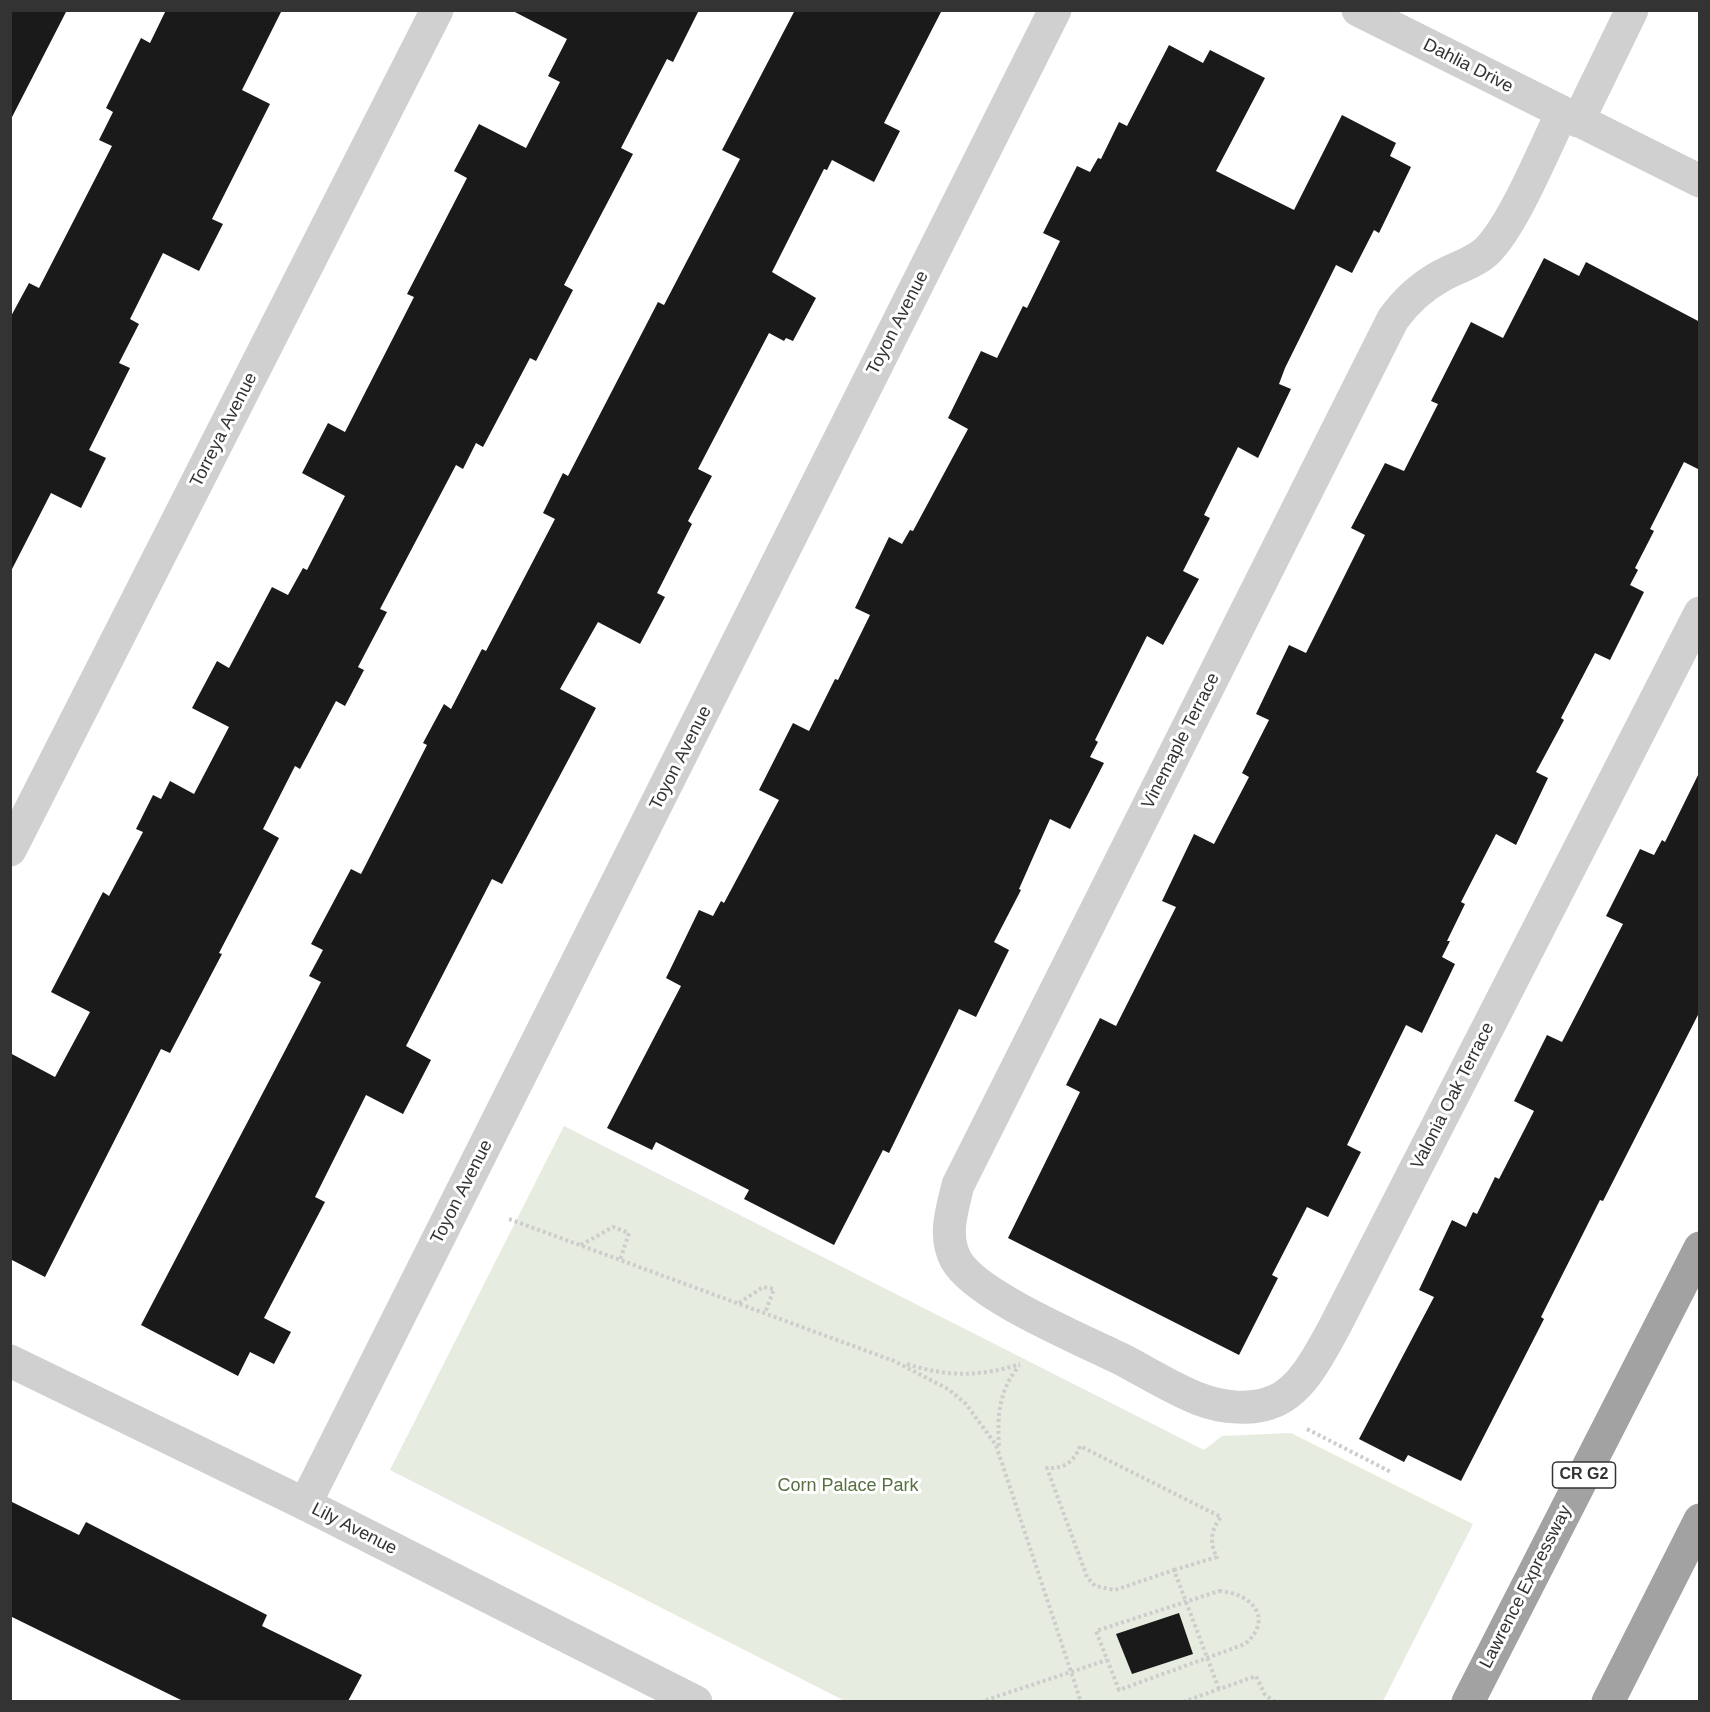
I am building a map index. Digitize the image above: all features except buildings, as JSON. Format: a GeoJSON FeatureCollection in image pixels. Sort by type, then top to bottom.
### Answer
{"type":"FeatureCollection","features":[{"type":"Feature","properties":{"kind":"highway","name":"Lawrence Expressway"},"geometry":{"type":"LineString","coordinates":[[1468,1701],[1700,1248]]}},
{"type":"Feature","properties":{"kind":"highway"},"geometry":{"type":"LineString","coordinates":[[1608,1701],[1700,1520]]}},
{"type":"Feature","properties":{"kind":"street","name":"Torreya Avenue"},"geometry":{"type":"LineString","coordinates":[[10,850],[437,10]]}},
{"type":"Feature","properties":{"kind":"street","name":"Toyon Avenue"},"geometry":{"type":"LineString","coordinates":[[305,1504],[1055,10]]}},
{"type":"Feature","properties":{"kind":"street","name":"Dahlia Drive"},"geometry":{"type":"LineString","coordinates":[[1358,10],[1700,181]]}},
{"type":"Feature","properties":{"kind":"street","name":"Vinemaple Terrace"},"geometry":{"type":"LineString","coordinates":[[1103,1350],[1005,1300],[969,1275],[957,1261],[948,1228],[958,1185],[1394,319],[1406,301],[1422,289],[1441,276],[1475,260],[1488,250],[1509,219],[1632,10]]}},
{"type":"Feature","properties":{"kind":"street","name":"Valonia Oak Terrace"},"geometry":{"type":"LineString","coordinates":[[1103,1350],[1200,1399],[1239,1408],[1276,1401],[1294,1387],[1309,1370],[1340,1317],[1700,613]]}},
{"type":"Feature","properties":{"kind":"street","name":"Lily Avenue"},"geometry":{"type":"LineString","coordinates":[[10,1361],[305,1504],[696,1701]]}},
{"type":"Feature","properties":{"kind":"path"},"geometry":{"type":"LineString","coordinates":[[509,1219],[894,1361],[957,1376],[999,1371],[1020,1364]]}},
{"type":"Feature","properties":{"kind":"path"},"geometry":{"type":"LineString","coordinates":[[581,1245],[613,1227],[629,1233],[620,1260]]}},
{"type":"Feature","properties":{"kind":"path"},"geometry":{"type":"LineString","coordinates":[[738,1303],[764,1287],[774,1289],[765,1313]]}},
{"type":"Feature","properties":{"kind":"path"},"geometry":{"type":"LineString","coordinates":[[999,1455],[999,1408],[1004,1388],[1025,1359]]}},
{"type":"Feature","properties":{"kind":"path"},"geometry":{"type":"LineString","coordinates":[[894,1361],[948,1389],[966,1404],[996,1444],[1081,1701]]}},
{"type":"Feature","properties":{"kind":"path"},"geometry":{"type":"LineString","coordinates":[[1303,1427],[1391,1472]]}},
{"type":"Feature","properties":{"kind":"path"},"geometry":{"type":"LineString","coordinates":[[1080,1446],[1221,1518],[1215,1525],[1211,1539],[1217,1557],[1174,1570],[1115,1590],[1095,1586],[1087,1577],[1047,1468],[1069,1464],[1077,1455],[1080,1446]]}},
{"type":"Feature","properties":{"kind":"path"},"geometry":{"type":"LineString","coordinates":[[1174,1570],[1219,1689]]}},
{"type":"Feature","properties":{"kind":"path"},"geometry":{"type":"LineString","coordinates":[[1219,1591],[1235,1592],[1248,1599],[1256,1609],[1259,1624],[1256,1635],[1245,1644],[1208,1658],[1119,1690],[1096,1630],[1219,1591]]}},
{"type":"Feature","properties":{"kind":"path"},"geometry":{"type":"LineString","coordinates":[[980,1701],[1108,1660]]}},
{"type":"Feature","properties":{"kind":"path"},"geometry":{"type":"LineString","coordinates":[[1183,1701],[1256,1676],[1265,1695],[1275,1701]]}},
{"type":"Feature","properties":{"kind":"path"},"geometry":{"type":"LineString","coordinates":[[996,1696],[998,1701]]}},
{"type":"Feature","properties":{"kind":"green space","name":"Corn Palace Park"},"geometry":{"type":"Polygon","coordinates":[[[564,1126],[1204,1450],[1222,1436],[1291,1433],[1473,1524],[1383,1701],[845,1701],[390,1470],[564,1126]]]}}]}
